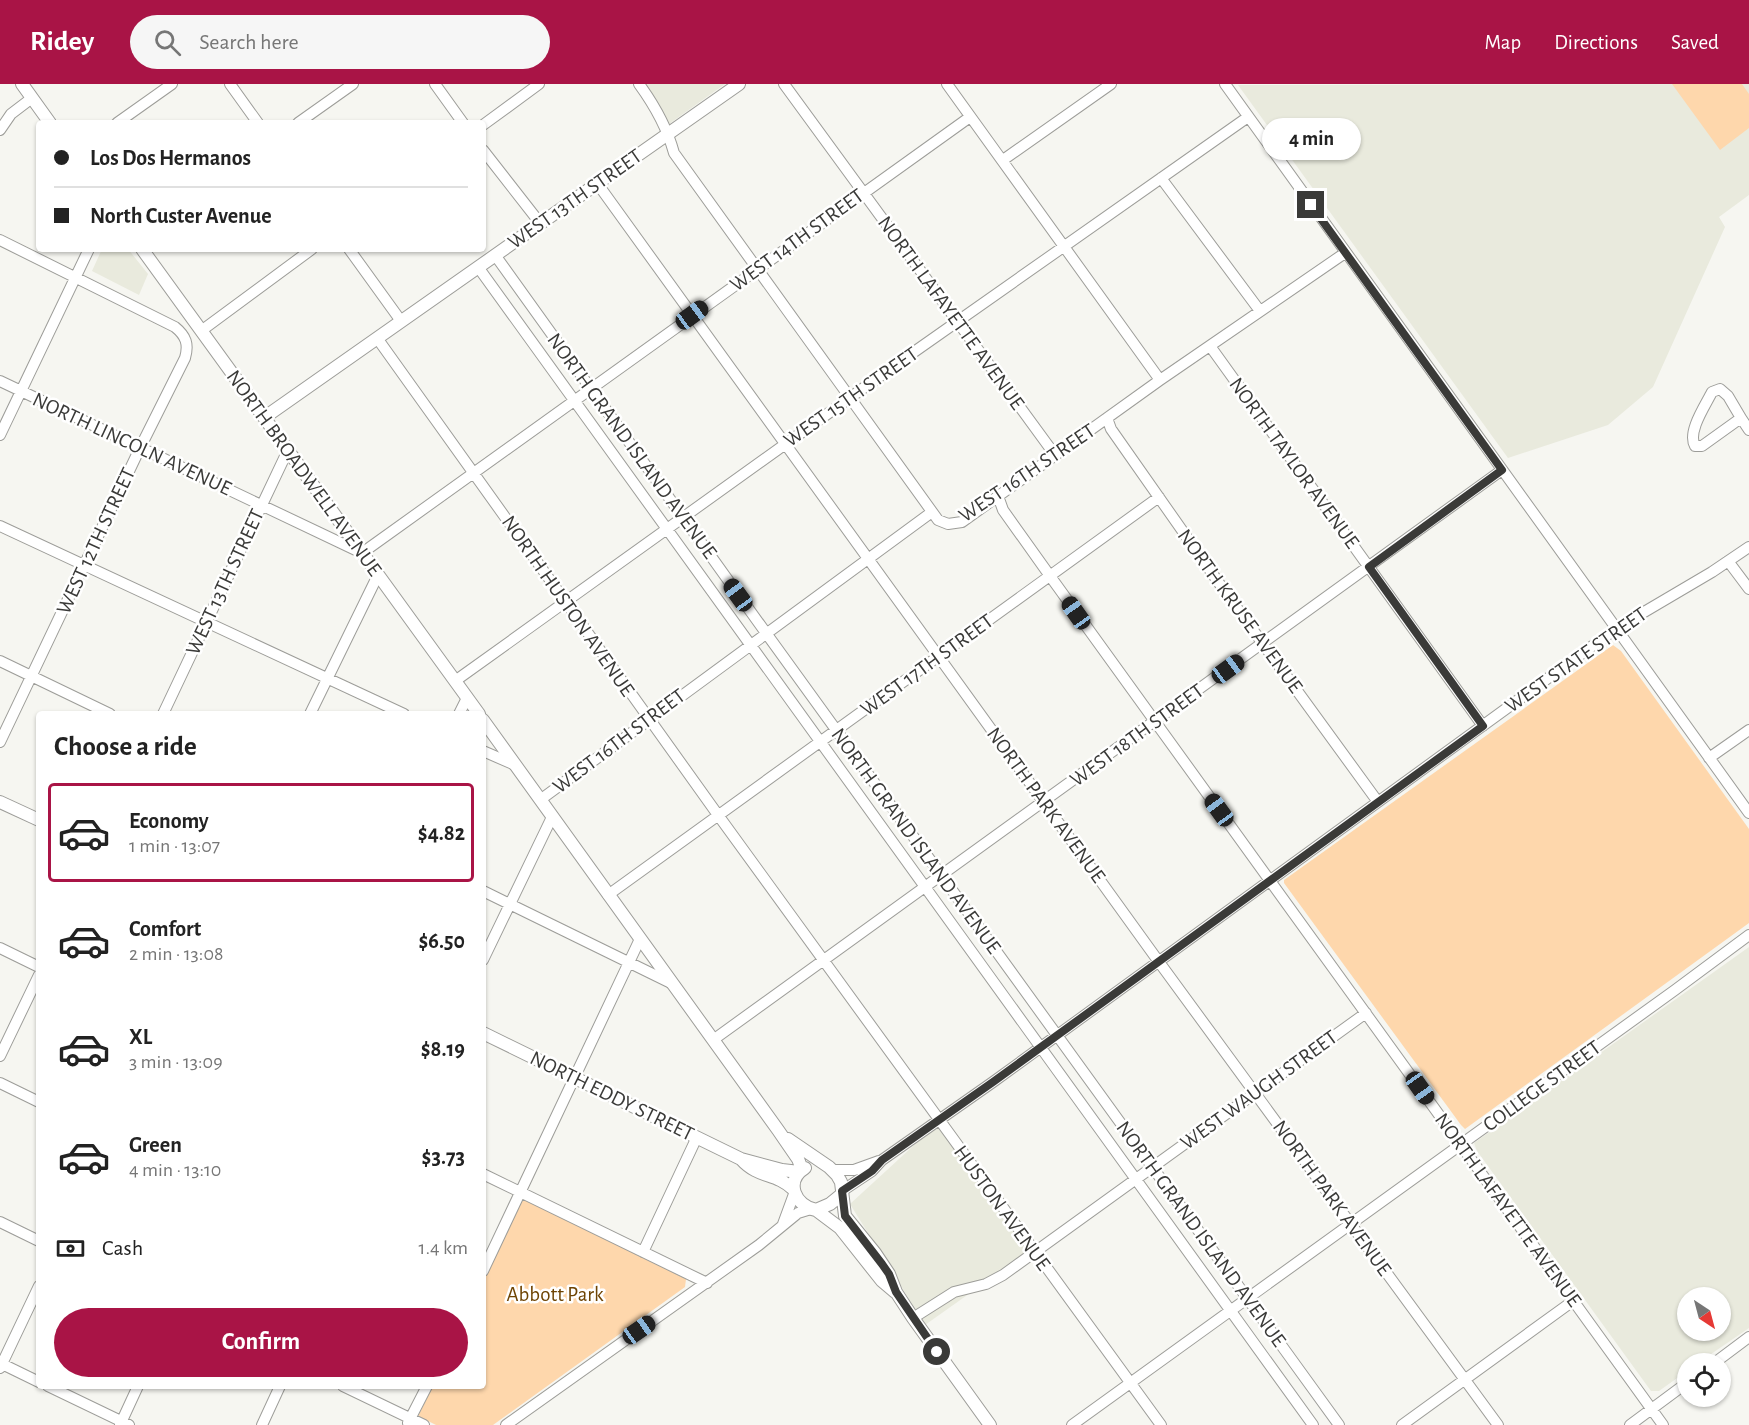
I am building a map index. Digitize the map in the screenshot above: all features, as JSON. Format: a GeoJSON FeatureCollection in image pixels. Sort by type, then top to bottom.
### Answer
{"type":"FeatureCollection","features":[{"type":"Feature","properties":{"kind":"main road"},"geometry":{"type":"LineString","coordinates":[[22,84],[48,120]]}},
{"type":"Feature","properties":{"kind":"main road","name":"WEST 13TH STREET"},"geometry":{"type":"LineString","coordinates":[[265,417],[739,84]]}},
{"type":"Feature","properties":{"kind":"main road","name":"NORTH BROADWELL AVENUE"},"geometry":{"type":"LineString","coordinates":[[144,252],[477,711]]}},
{"type":"Feature","properties":{"kind":"main road"},"geometry":{"type":"LineString","coordinates":[[486,724],[797,1157],[800,1170],[794,1191],[804,1205],[840,1228],[882,1281],[896,1292]]}},
{"type":"Feature","properties":{"kind":"main road"},"geometry":{"type":"LineString","coordinates":[[0,802],[36,819]]}},
{"type":"Feature","properties":{"kind":"main road","name":"NORTH EDDY STREET"},"geometry":{"type":"LineString","coordinates":[[486,1034],[741,1159],[782,1170],[800,1170]]}},
{"type":"Feature","properties":{"kind":"main road"},"geometry":{"type":"LineString","coordinates":[[778,1130],[787,1139],[829,1168],[840,1182],[845,1216],[861,1234],[889,1274],[896,1292],[913,1318],[990,1425]]}},
{"type":"Feature","properties":{"kind":"main road","name":"NORTH EDDY STREET"},"geometry":{"type":"LineString","coordinates":[[741,1159],[750,1169],[782,1180],[794,1191]]}},
{"type":"Feature","properties":{"kind":"main road"},"geometry":{"type":"LineString","coordinates":[[800,1170],[813,1164],[829,1168]]}},
{"type":"Feature","properties":{"kind":"main road"},"geometry":{"type":"LineString","coordinates":[[814,1210],[830,1204],[842,1193]]}},
{"type":"Feature","properties":{"kind":"street"},"geometry":{"type":"LineString","coordinates":[[121,120],[172,84]]}},
{"type":"Feature","properties":{"kind":"street"},"geometry":{"type":"LineString","coordinates":[[230,84],[256,120]]}},
{"type":"Feature","properties":{"kind":"street"},"geometry":{"type":"LineString","coordinates":[[302,120],[353,84]]}},
{"type":"Feature","properties":{"kind":"street"},"geometry":{"type":"LineString","coordinates":[[435,84],[461,120]]}},
{"type":"Feature","properties":{"kind":"street"},"geometry":{"type":"LineString","coordinates":[[486,123],[539,84]]}},
{"type":"Feature","properties":{"kind":"street"},"geometry":{"type":"LineString","coordinates":[[639,84],[655,105],[674,153],[932,512]]}},
{"type":"Feature","properties":{"kind":"street","name":"NORTH LAFAYETTE AVENUE"},"geometry":{"type":"LineString","coordinates":[[784,84],[1055,455]]}},
{"type":"Feature","properties":{"kind":"street"},"geometry":{"type":"LineString","coordinates":[[947,84],[1160,380]]}},
{"type":"Feature","properties":{"kind":"street"},"geometry":{"type":"LineString","coordinates":[[1003,160],[1111,84]]}},
{"type":"Feature","properties":{"kind":"street"},"geometry":{"type":"LineString","coordinates":[[1225,84],[1749,813]]}},
{"type":"Feature","properties":{"kind":"street"},"geometry":{"type":"LineString","coordinates":[[0,130],[11,114],[32,98]]}},
{"type":"Feature","properties":{"kind":"street","name":"WEST 14TH STREET"},"geometry":{"type":"LineString","coordinates":[[362,553],[970,117]]}},
{"type":"Feature","properties":{"kind":"street","name":"WEST 15TH STREET"},"geometry":{"type":"LineString","coordinates":[[455,681],[957,321],[1248,117]]}},
{"type":"Feature","properties":{"kind":"street"},"geometry":{"type":"LineString","coordinates":[[486,154],[540,223]]}},
{"type":"Feature","properties":{"kind":"street"},"geometry":{"type":"LineString","coordinates":[[1161,178],[1260,311]]}},
{"type":"Feature","properties":{"kind":"street","name":"NORTH PARK AVENUE"},"geometry":{"type":"LineString","coordinates":[[597,183],[1159,962],[1498,1425]]}},
{"type":"Feature","properties":{"kind":"street"},"geometry":{"type":"LineString","coordinates":[[0,240],[76,276]]}},
{"type":"Feature","properties":{"kind":"street"},"geometry":{"type":"LineString","coordinates":[[0,435],[88,252]]}},
{"type":"Feature","properties":{"kind":"street"},"geometry":{"type":"LineString","coordinates":[[201,331],[308,252]]}},
{"type":"Feature","properties":{"kind":"street"},"geometry":{"type":"LineString","coordinates":[[351,252],[401,321]]}},
{"type":"Feature","properties":{"kind":"street","name":"WEST 16TH STREET"},"geometry":{"type":"LineString","coordinates":[[540,800],[932,512],[938,520],[948,524],[962,522],[1160,380],[1345,253]]}},
{"type":"Feature","properties":{"kind":"street","name":"NORTH GRAND ISLAND AVENUE"},"geometry":{"type":"LineString","coordinates":[[495,255],[1339,1425]]}},
{"type":"Feature","properties":{"kind":"street","name":"NORTH GRAND ISLAND AVENUE"},"geometry":{"type":"LineString","coordinates":[[478,267],[1313,1425]]}},
{"type":"Feature","properties":{"kind":"street","name":"WEST 12TH STREET"},"geometry":{"type":"LineString","coordinates":[[0,742],[185,358],[186,339],[176,327],[76,276]]}},
{"type":"Feature","properties":{"kind":"street","name":"NORTH HUSTON AVENUE"},"geometry":{"type":"LineString","coordinates":[[377,338],[824,961]]}},
{"type":"Feature","properties":{"kind":"street","name":"NORTH TAYLOR AVENUE"},"geometry":{"type":"LineString","coordinates":[[1210,345],[1483,726]]}},
{"type":"Feature","properties":{"kind":"street","name":"NORTH LINCOLN AVENUE"},"geometry":{"type":"LineString","coordinates":[[0,381],[362,553]]}},
{"type":"Feature","properties":{"kind":"street"},"geometry":{"type":"LineString","coordinates":[[1741,418],[1702,446],[1695,446],[1692,441],[1694,431],[1712,392],[1720,389],[1728,396],[1749,430]]}},
{"type":"Feature","properties":{"kind":"street","name":"NORTH KRUSE AVENUE"},"geometry":{"type":"LineString","coordinates":[[1107,418],[1111,429],[1378,802]]}},
{"type":"Feature","properties":{"kind":"street","name":"WEST 13TH STREET"},"geometry":{"type":"LineString","coordinates":[[164,711],[288,450]]}},
{"type":"Feature","properties":{"kind":"street","name":"WEST 18TH STREET"},"geometry":{"type":"LineString","coordinates":[[713,1040],[1502,470]]}},
{"type":"Feature","properties":{"kind":"street","name":"NORTH LAFAYETTE AVENUE"},"geometry":{"type":"LineString","coordinates":[[998,496],[1003,510],[1050,576],[1663,1425]]}},
{"type":"Feature","properties":{"kind":"street","name":"WEST 17TH STREET"},"geometry":{"type":"LineString","coordinates":[[608,895],[1159,497]]}},
{"type":"Feature","properties":{"kind":"street"},"geometry":{"type":"LineString","coordinates":[[0,526],[398,711]]}},
{"type":"Feature","properties":{"kind":"street","name":"WEST STATE STREET"},"geometry":{"type":"LineString","coordinates":[[842,1193],[872,1171],[882,1160],[1057,1036],[1617,628],[1749,546]]}},
{"type":"Feature","properties":{"kind":"street"},"geometry":{"type":"LineString","coordinates":[[1728,561],[1749,589]]}},
{"type":"Feature","properties":{"kind":"street"},"geometry":{"type":"LineString","coordinates":[[312,711],[378,575]]}},
{"type":"Feature","properties":{"kind":"street"},"geometry":{"type":"LineString","coordinates":[[0,661],[104,711]]}},
{"type":"Feature","properties":{"kind":"street"},"geometry":{"type":"LineString","coordinates":[[460,711],[467,698]]}},
{"type":"Feature","properties":{"kind":"street"},"geometry":{"type":"LineString","coordinates":[[1709,758],[1749,730]]}},
{"type":"Feature","properties":{"kind":"street"},"geometry":{"type":"LineString","coordinates":[[486,752],[515,765]]}},
{"type":"Feature","properties":{"kind":"street","name":"WEST 16TH STREET"},"geometry":{"type":"LineString","coordinates":[[486,954],[552,817]]}},
{"type":"Feature","properties":{"kind":"street"},"geometry":{"type":"LineString","coordinates":[[486,892],[673,984]]}},
{"type":"Feature","properties":{"kind":"street","name":"COLLEGE STREET"},"geometry":{"type":"LineString","coordinates":[[1071,1425],[1749,935]]}},
{"type":"Feature","properties":{"kind":"street"},"geometry":{"type":"LineString","coordinates":[[486,1265],[640,939]]}},
{"type":"Feature","properties":{"kind":"street"},"geometry":{"type":"LineString","coordinates":[[0,948],[36,966]]}},
{"type":"Feature","properties":{"kind":"street","name":"HUSTON AVENUE"},"geometry":{"type":"LineString","coordinates":[[824,961],[1161,1425]]}},
{"type":"Feature","properties":{"kind":"street"},"geometry":{"type":"LineString","coordinates":[[0,1056],[36,981]]}},
{"type":"Feature","properties":{"kind":"street","name":"WEST WAUGH STREET"},"geometry":{"type":"LineString","coordinates":[[913,1318],[954,1292],[995,1280],[1366,1012]]}},
{"type":"Feature","properties":{"kind":"street"},"geometry":{"type":"LineString","coordinates":[[0,1083],[36,1101]]}},
{"type":"Feature","properties":{"kind":"street"},"geometry":{"type":"LineString","coordinates":[[642,1252],[697,1137]]}},
{"type":"Feature","properties":{"kind":"street","name":"WEST STATE STREET"},"geometry":{"type":"LineString","coordinates":[[829,1168],[854,1170],[882,1160]]}},
{"type":"Feature","properties":{"kind":"street"},"geometry":{"type":"LineString","coordinates":[[486,1175],[707,1282]]}},
{"type":"Feature","properties":{"kind":"street"},"geometry":{"type":"LineString","coordinates":[[783,1224],[794,1191]]}},
{"type":"Feature","properties":{"kind":"street"},"geometry":{"type":"LineString","coordinates":[[506,1425],[765,1241],[798,1213],[814,1210]]}},
{"type":"Feature","properties":{"kind":"street"},"geometry":{"type":"LineString","coordinates":[[0,1222],[36,1240]]}},
{"type":"Feature","properties":{"kind":"street"},"geometry":{"type":"LineString","coordinates":[[36,1292],[1,1365],[36,1381]]}},
{"type":"Feature","properties":{"kind":"street"},"geometry":{"type":"LineString","coordinates":[[1402,1425],[1573,1300]]}},
{"type":"Feature","properties":{"kind":"street"},"geometry":{"type":"LineString","coordinates":[[1728,1353],[1749,1337]]}},
{"type":"Feature","properties":{"kind":"street"},"geometry":{"type":"LineString","coordinates":[[54,1389],[124,1424],[137,1389]]}},
{"type":"Feature","properties":{"kind":"street"},"geometry":{"type":"LineString","coordinates":[[262,1425],[279,1389]]}},
{"type":"Feature","properties":{"kind":"street"},"geometry":{"type":"LineString","coordinates":[[348,1389],[409,1422],[424,1425]]}},
{"type":"Feature","properties":{"kind":"street"},"geometry":{"type":"LineString","coordinates":[[409,1422],[426,1389]]}},
{"type":"Feature","properties":{"kind":"street"},"geometry":{"type":"LineString","coordinates":[[1630,1425],[1677,1390]]}},
{"type":"Feature","properties":{"kind":"shaded area"},"geometry":{"type":"Polygon","coordinates":[[[640,84],[725,84],[669,124],[640,84]]]}},
{"type":"Feature","properties":{"kind":"shaded area"},"geometry":{"type":"Polygon","coordinates":[[[1749,84],[1749,195],[1719,217],[1725,227],[1653,387],[1608,425],[1508,458],[1238,85],[1749,84]]]}},
{"type":"Feature","properties":{"kind":"shaded area"},"geometry":{"type":"Polygon","coordinates":[[[101,252],[130,252],[148,274],[139,295],[92,271],[101,252]]]}},
{"type":"Feature","properties":{"kind":"shaded area"},"geometry":{"type":"Polygon","coordinates":[[[1749,947],[1749,1328],[1731,1340],[1731,1287],[1677,1287],[1677,1341],[1730,1341],[1713,1353],[1677,1353],[1677,1378],[1659,1391],[1651,1391],[1477,1151],[1474,1143],[1749,947]]]}},
{"type":"Feature","properties":{"kind":"shaded area"},"geometry":{"type":"Polygon","coordinates":[[[936,1125],[1028,1252],[925,1325],[850,1204],[936,1125]]]}},
{"type":"Feature","properties":{"kind":"green space"},"geometry":{"type":"Polygon","coordinates":[[[1672,84],[1742,84],[1749,94],[1749,128],[1720,150],[1672,84]]]}},
{"type":"Feature","properties":{"kind":"green space"},"geometry":{"type":"Polygon","coordinates":[[[1613,645],[1621,651],[1749,829],[1749,923],[1465,1129],[1284,880],[1613,645]]]}},
{"type":"Feature","properties":{"kind":"green space","name":"Abbott Park"},"geometry":{"type":"Polygon","coordinates":[[[523,1199],[686,1279],[685,1287],[493,1425],[436,1425],[418,1416],[432,1389],[486,1389],[486,1275],[523,1199]]]}},
{"type":"Feature","properties":{"kind":"route"},"geometry":{"type":"LineString","coordinates":[[937,1352],[896,1292],[889,1274],[861,1234],[845,1216],[842,1191],[1483,726],[1369,567],[1502,470],[1311,205]]}}]}
